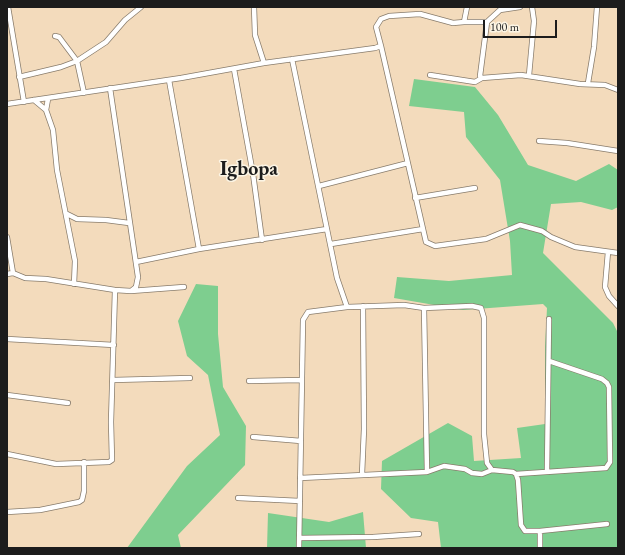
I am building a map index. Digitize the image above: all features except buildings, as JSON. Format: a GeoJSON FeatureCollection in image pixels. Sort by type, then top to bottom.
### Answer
{"type":"FeatureCollection","features":[{"type":"Feature","properties":{"kind":"street"},"geometry":{"type":"LineString","coordinates":[[8,7],[24,102]]}},
{"type":"Feature","properties":{"kind":"street"},"geometry":{"type":"LineString","coordinates":[[19,77],[61,68],[77,61],[106,42],[125,20],[141,7]]}},
{"type":"Feature","properties":{"kind":"street"},"geometry":{"type":"LineString","coordinates":[[254,7],[256,35],[264,64]]}},
{"type":"Feature","properties":{"kind":"street"},"geometry":{"type":"LineString","coordinates":[[464,22],[467,7]]}},
{"type":"Feature","properties":{"kind":"street"},"geometry":{"type":"LineString","coordinates":[[482,78],[480,76],[487,22],[500,10],[520,7]]}},
{"type":"Feature","properties":{"kind":"street"},"geometry":{"type":"LineString","coordinates":[[529,76],[534,21],[532,7]]}},
{"type":"Feature","properties":{"kind":"street"},"geometry":{"type":"LineString","coordinates":[[588,83],[594,47],[597,7]]}},
{"type":"Feature","properties":{"kind":"street"},"geometry":{"type":"LineString","coordinates":[[487,22],[453,23],[420,14],[389,16],[381,19],[377,23],[376,27],[426,242],[435,246],[486,239],[520,225],[542,231],[551,237],[575,247],[618,253]]}},
{"type":"Feature","properties":{"kind":"street"},"geometry":{"type":"LineString","coordinates":[[55,36],[59,37],[77,61],[84,92]]}},
{"type":"Feature","properties":{"kind":"street"},"geometry":{"type":"LineString","coordinates":[[7,104],[48,99],[84,92],[370,49],[381,46]]}},
{"type":"Feature","properties":{"kind":"street"},"geometry":{"type":"LineString","coordinates":[[292,60],[337,278],[347,307]]}},
{"type":"Feature","properties":{"kind":"street"},"geometry":{"type":"LineString","coordinates":[[234,69],[253,174],[262,240]]}},
{"type":"Feature","properties":{"kind":"street"},"geometry":{"type":"LineString","coordinates":[[430,75],[475,82],[482,78],[516,75],[529,76],[558,81],[605,85],[618,90]]}},
{"type":"Feature","properties":{"kind":"street"},"geometry":{"type":"LineString","coordinates":[[169,80],[199,249]]}},
{"type":"Feature","properties":{"kind":"street"},"geometry":{"type":"LineString","coordinates":[[110,88],[138,277],[136,287],[131,291]]}},
{"type":"Feature","properties":{"kind":"street"},"geometry":{"type":"LineString","coordinates":[[48,99],[46,110],[53,130],[57,170],[75,261],[74,284]]}},
{"type":"Feature","properties":{"kind":"street"},"geometry":{"type":"LineString","coordinates":[[34,100],[46,110]]}},
{"type":"Feature","properties":{"kind":"street"},"geometry":{"type":"LineString","coordinates":[[539,141],[567,143],[618,151]]}},
{"type":"Feature","properties":{"kind":"street"},"geometry":{"type":"LineString","coordinates":[[319,186],[408,163]]}},
{"type":"Feature","properties":{"kind":"street"},"geometry":{"type":"LineString","coordinates":[[415,198],[475,188]]}},
{"type":"Feature","properties":{"kind":"street"},"geometry":{"type":"LineString","coordinates":[[66,213],[77,220],[106,220],[129,223]]}},
{"type":"Feature","properties":{"kind":"street"},"geometry":{"type":"LineString","coordinates":[[331,244],[423,228]]}},
{"type":"Feature","properties":{"kind":"street"},"geometry":{"type":"LineString","coordinates":[[136,262],[199,249],[327,229]]}},
{"type":"Feature","properties":{"kind":"street"},"geometry":{"type":"LineString","coordinates":[[7,237],[13,273]]}},
{"type":"Feature","properties":{"kind":"street"},"geometry":{"type":"LineString","coordinates":[[608,252],[605,287],[609,296],[618,306]]}},
{"type":"Feature","properties":{"kind":"street"},"geometry":{"type":"LineString","coordinates":[[7,274],[13,273],[25,278],[115,290],[131,291],[184,287]]}},
{"type":"Feature","properties":{"kind":"street"},"geometry":{"type":"LineString","coordinates":[[7,454],[56,464],[109,462],[112,460],[111,433],[115,290]]}},
{"type":"Feature","properties":{"kind":"street"},"geometry":{"type":"LineString","coordinates":[[299,548],[301,380],[304,316],[308,312],[347,307],[399,305],[424,308],[472,306],[479,307],[483,310],[485,455],[488,467],[492,470]]}},
{"type":"Feature","properties":{"kind":"street"},"geometry":{"type":"LineString","coordinates":[[362,474],[364,429],[363,306]]}},
{"type":"Feature","properties":{"kind":"street"},"geometry":{"type":"LineString","coordinates":[[424,308],[427,472]]}},
{"type":"Feature","properties":{"kind":"street"},"geometry":{"type":"LineString","coordinates":[[547,471],[549,319]]}},
{"type":"Feature","properties":{"kind":"street"},"geometry":{"type":"LineString","coordinates":[[7,339],[114,345]]}},
{"type":"Feature","properties":{"kind":"street"},"geometry":{"type":"LineString","coordinates":[[300,478],[427,472],[444,466],[465,469],[472,473],[482,474],[492,470],[513,472],[516,474],[606,468],[610,462],[609,387],[607,383],[602,379],[548,361]]}},
{"type":"Feature","properties":{"kind":"street"},"geometry":{"type":"LineString","coordinates":[[113,380],[190,378]]}},
{"type":"Feature","properties":{"kind":"street"},"geometry":{"type":"LineString","coordinates":[[249,381],[301,380]]}},
{"type":"Feature","properties":{"kind":"street"},"geometry":{"type":"LineString","coordinates":[[7,395],[68,403]]}},
{"type":"Feature","properties":{"kind":"street"},"geometry":{"type":"LineString","coordinates":[[253,437],[301,441]]}},
{"type":"Feature","properties":{"kind":"street"},"geometry":{"type":"LineString","coordinates":[[7,512],[40,510],[79,502],[82,500],[84,491],[84,462]]}},
{"type":"Feature","properties":{"kind":"street"},"geometry":{"type":"LineString","coordinates":[[516,474],[518,480],[520,526],[525,531],[540,531],[607,524]]}},
{"type":"Feature","properties":{"kind":"street"},"geometry":{"type":"LineString","coordinates":[[238,498],[300,501]]}},
{"type":"Feature","properties":{"kind":"street"},"geometry":{"type":"LineString","coordinates":[[540,531],[540,548]]}},
{"type":"Feature","properties":{"kind":"street"},"geometry":{"type":"LineString","coordinates":[[299,538],[373,537],[419,534]]}},
{"type":"Feature","properties":{"kind":"green space"},"geometry":{"type":"Polygon","coordinates":[[[414,79],[475,87],[498,115],[528,165],[576,181],[609,164],[618,170],[618,207],[612,210],[581,202],[551,204],[543,253],[613,323],[618,333],[618,548],[441,548],[438,522],[411,518],[381,489],[382,461],[448,423],[472,436],[474,461],[521,458],[517,428],[545,424],[545,347],[547,308],[543,304],[463,310],[394,298],[397,277],[449,281],[512,275],[510,241],[500,180],[466,137],[464,112],[409,106],[414,79]]]}},
{"type":"Feature","properties":{"kind":"green space"},"geometry":{"type":"Polygon","coordinates":[[[196,284],[218,286],[218,334],[223,387],[246,426],[245,465],[178,535],[181,548],[127,548],[187,466],[220,435],[208,375],[187,356],[178,321],[196,284]]]}},
{"type":"Feature","properties":{"kind":"green space"},"geometry":{"type":"Polygon","coordinates":[[[363,512],[366,548],[267,548],[268,513],[329,522],[363,512]]]}},
{"type":"Feature","properties":{"kind":"district","name":"Igbopa"},"geometry":{"type":"Point","coordinates":[249,170]}}]}
